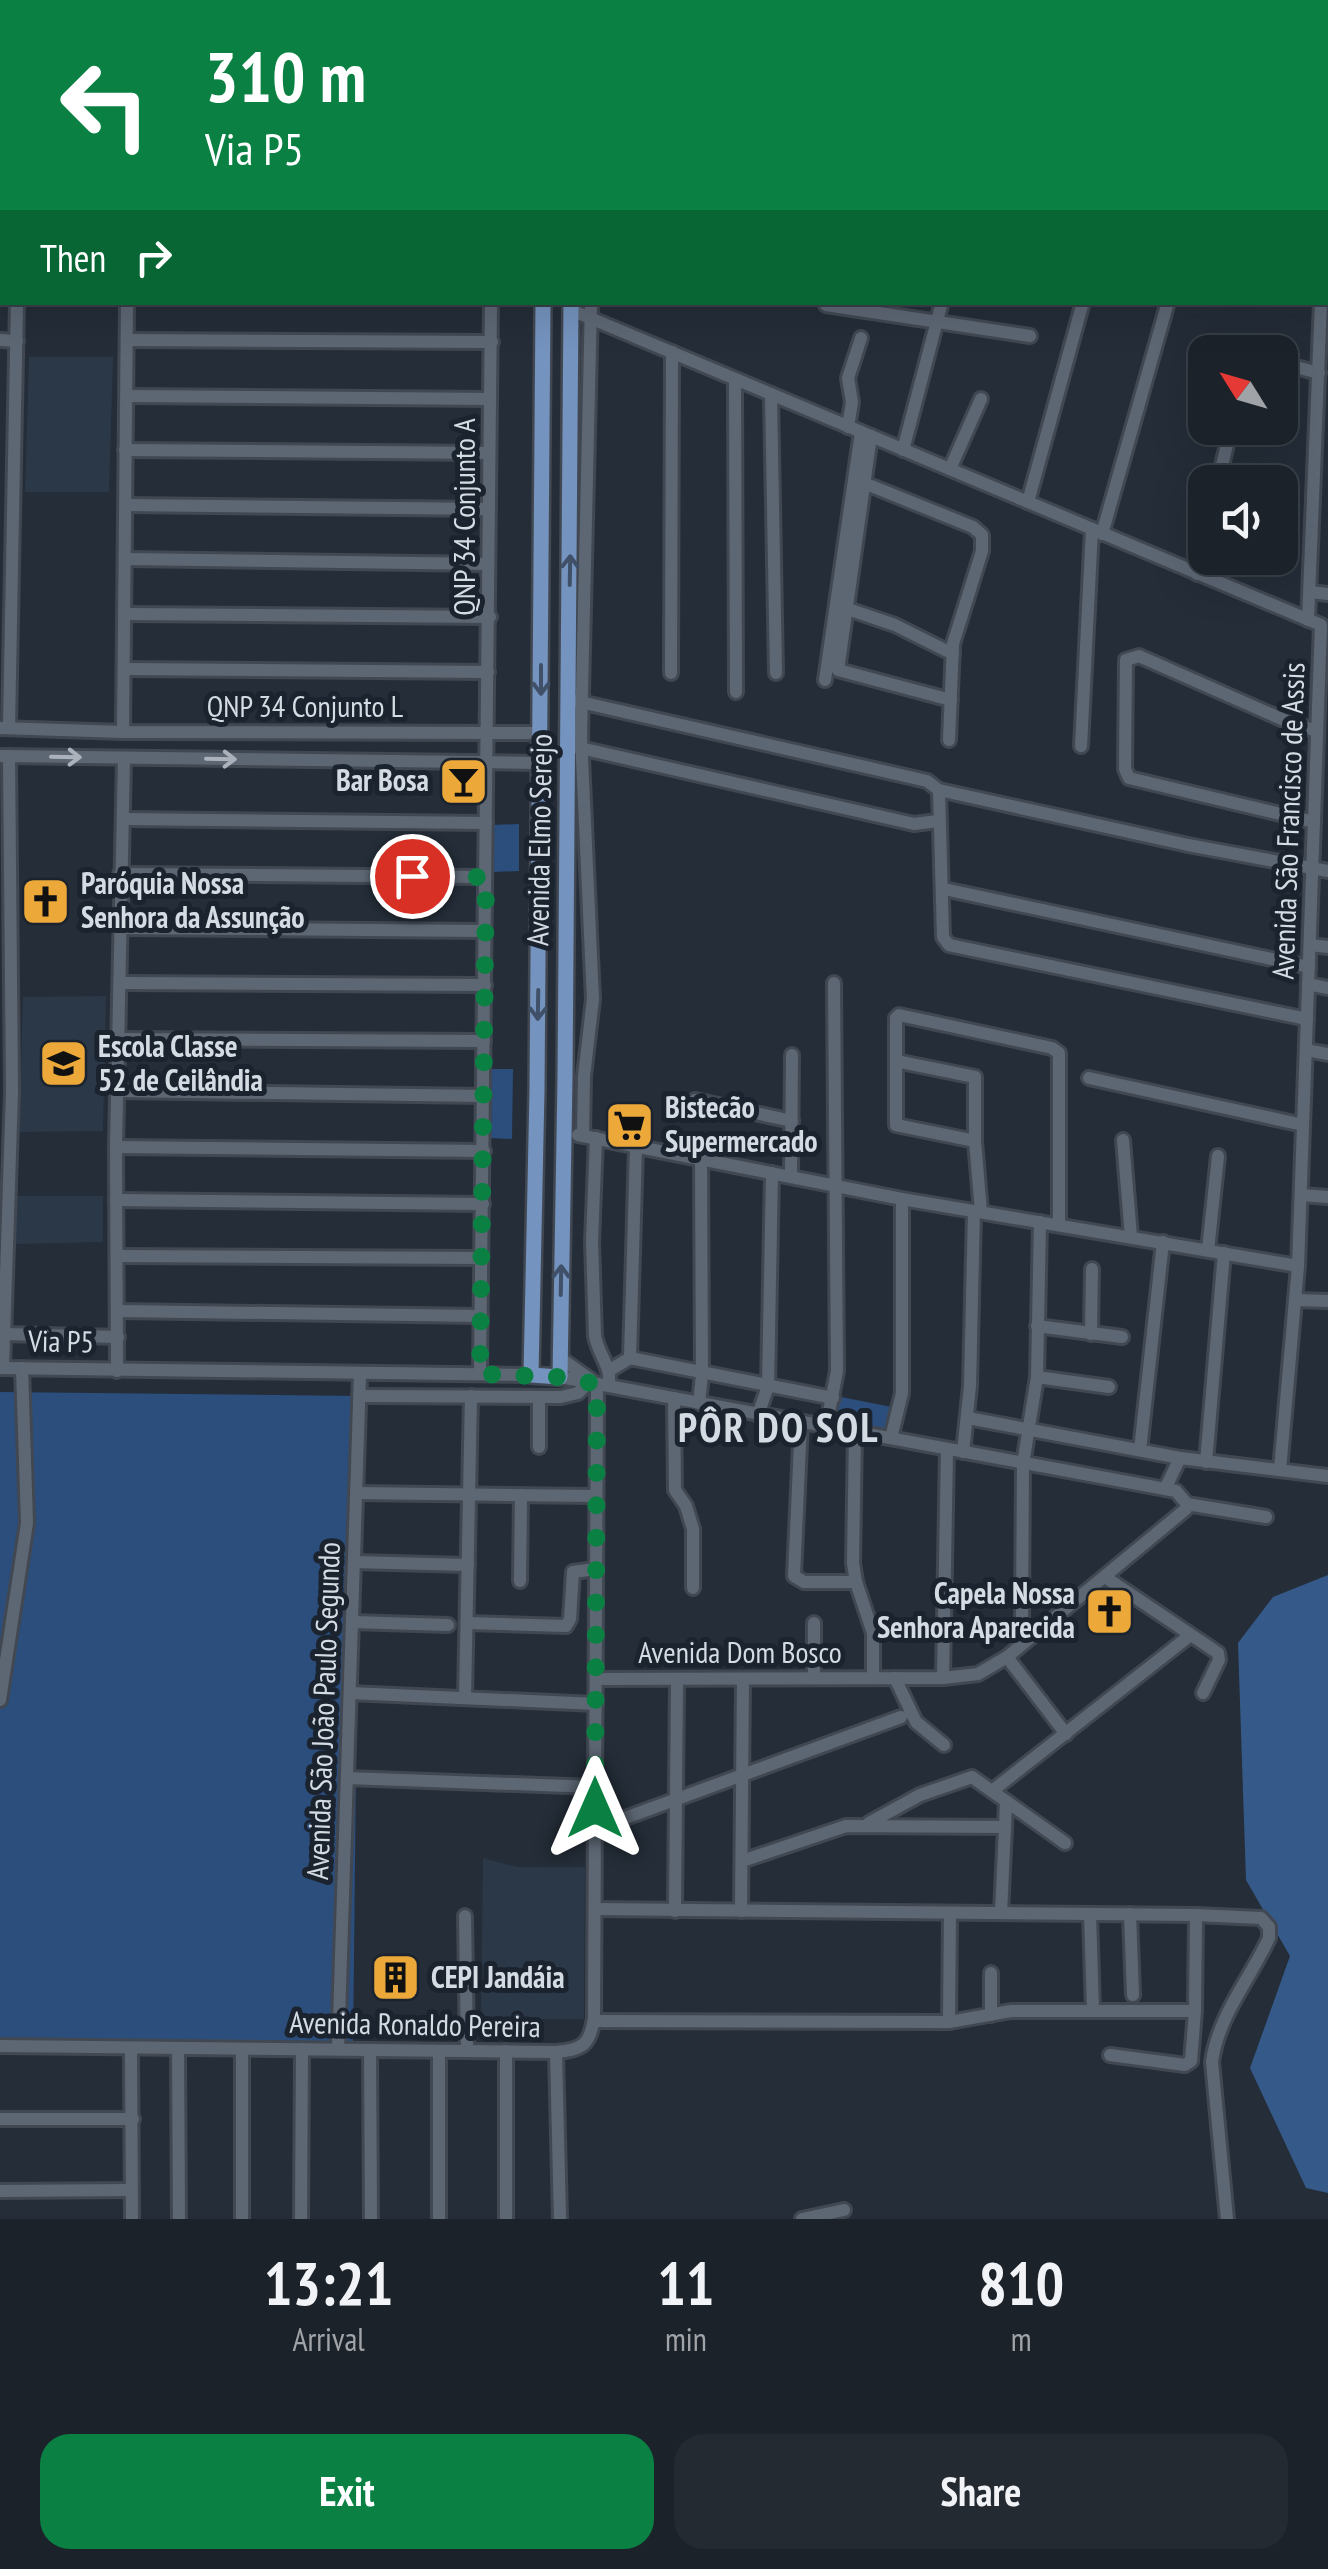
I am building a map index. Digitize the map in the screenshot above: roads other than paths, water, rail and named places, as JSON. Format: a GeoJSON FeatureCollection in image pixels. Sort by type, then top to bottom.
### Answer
{"type":"FeatureCollection","features":[{"type":"Feature","properties":{"kind":"main road","name":"Avenida Elmo Serejo"},"geometry":{"type":"LineString","coordinates":[[531,1375],[543,305]]}},
{"type":"Feature","properties":{"kind":"main road","name":"Avenida Elmo Serejo"},"geometry":{"type":"LineString","coordinates":[[560,1377],[575,701],[571,306]]}},
{"type":"Feature","properties":{"kind":"main road"},"geometry":{"type":"LineString","coordinates":[[544,392],[547,398],[559,402],[572,396]]}},
{"type":"Feature","properties":{"kind":"main road"},"geometry":{"type":"LineString","coordinates":[[544,419],[547,414],[560,412],[572,420]]}},
{"type":"Feature","properties":{"kind":"main road"},"geometry":{"type":"LineString","coordinates":[[537,1066],[550,1072],[565,1070]]}},
{"type":"Feature","properties":{"kind":"main road"},"geometry":{"type":"LineString","coordinates":[[537,1090],[551,1083],[565,1092]]}},
{"type":"Feature","properties":{"kind":"main road"},"geometry":{"type":"LineString","coordinates":[[531,1375],[560,1377]]}},
{"type":"Feature","properties":{"kind":"street"},"geometry":{"type":"LineString","coordinates":[[5,728],[7,448],[16,393],[18,305]]}},
{"type":"Feature","properties":{"kind":"street"},"geometry":{"type":"LineString","coordinates":[[123,732],[127,305]]}},
{"type":"Feature","properties":{"kind":"street","name":"QNP 34 Conjunto A"},"geometry":{"type":"LineString","coordinates":[[480,1374],[491,305]]}},
{"type":"Feature","properties":{"kind":"street"},"geometry":{"type":"LineString","coordinates":[[591,305],[575,701],[927,781],[939,790],[1328,872]]}},
{"type":"Feature","properties":{"kind":"street"},"geometry":{"type":"LineString","coordinates":[[826,305],[1030,336]]}},
{"type":"Feature","properties":{"kind":"street"},"geometry":{"type":"LineString","coordinates":[[903,450],[941,305]]}},
{"type":"Feature","properties":{"kind":"street"},"geometry":{"type":"LineString","coordinates":[[1028,502],[1082,305]]}},
{"type":"Feature","properties":{"kind":"street"},"geometry":{"type":"LineString","coordinates":[[1080,746],[1098,532],[1167,305]]}},
{"type":"Feature","properties":{"kind":"street"},"geometry":{"type":"LineString","coordinates":[[1308,620],[1319,372],[1324,351],[1320,305]]}},
{"type":"Feature","properties":{"kind":"street","name":"Avenida São Francisco de Assis"},"geometry":{"type":"LineString","coordinates":[[571,306],[592,319],[1188,570]]}},
{"type":"Feature","properties":{"kind":"street"},"geometry":{"type":"LineString","coordinates":[[861,338],[848,378],[860,432],[864,483],[838,656],[840,672],[951,700]]}},
{"type":"Feature","properties":{"kind":"street"},"geometry":{"type":"LineString","coordinates":[[0,340],[16,340]]}},
{"type":"Feature","properties":{"kind":"street"},"geometry":{"type":"LineString","coordinates":[[127,340],[492,342]]}},
{"type":"Feature","properties":{"kind":"street"},"geometry":{"type":"LineString","coordinates":[[670,673],[672,352]]}},
{"type":"Feature","properties":{"kind":"street"},"geometry":{"type":"LineString","coordinates":[[1298,367],[1319,372]]}},
{"type":"Feature","properties":{"kind":"street"},"geometry":{"type":"LineString","coordinates":[[735,379],[736,692]]}},
{"type":"Feature","properties":{"kind":"street"},"geometry":{"type":"LineString","coordinates":[[0,393],[16,393]]}},
{"type":"Feature","properties":{"kind":"street"},"geometry":{"type":"LineString","coordinates":[[771,394],[776,673]]}},
{"type":"Feature","properties":{"kind":"street"},"geometry":{"type":"LineString","coordinates":[[127,396],[490,399]]}},
{"type":"Feature","properties":{"kind":"street"},"geometry":{"type":"LineString","coordinates":[[950,470],[980,399]]}},
{"type":"Feature","properties":{"kind":"street"},"geometry":{"type":"LineString","coordinates":[[824,680],[860,432]]}},
{"type":"Feature","properties":{"kind":"street"},"geometry":{"type":"LineString","coordinates":[[125,450],[490,453]]}},
{"type":"Feature","properties":{"kind":"street"},"geometry":{"type":"LineString","coordinates":[[864,483],[974,528],[982,535],[982,551],[956,630],[949,740]]}},
{"type":"Feature","properties":{"kind":"street"},"geometry":{"type":"LineString","coordinates":[[126,504],[489,509]]}},
{"type":"Feature","properties":{"kind":"street"},"geometry":{"type":"LineString","coordinates":[[126,559],[488,564]]}},
{"type":"Feature","properties":{"kind":"street","name":"Avenida São Francisco de Assis"},"geometry":{"type":"LineString","coordinates":[[1199,575],[1320,626],[1323,705],[1317,731],[1321,793],[1314,822],[1298,1266],[1280,1470]]}},
{"type":"Feature","properties":{"kind":"street"},"geometry":{"type":"LineString","coordinates":[[1310,592],[1328,594]]}},
{"type":"Feature","properties":{"kind":"street"},"geometry":{"type":"LineString","coordinates":[[845,608],[895,626],[953,654]]}},
{"type":"Feature","properties":{"kind":"street"},"geometry":{"type":"LineString","coordinates":[[127,614],[490,617]]}},
{"type":"Feature","properties":{"kind":"street"},"geometry":{"type":"LineString","coordinates":[[1314,822],[1129,778],[1125,769],[1126,660],[1138,656],[1292,724],[1317,731]]}},
{"type":"Feature","properties":{"kind":"street"},"geometry":{"type":"LineString","coordinates":[[124,669],[488,672]]}},
{"type":"Feature","properties":{"kind":"street","name":"QNP 34 Conjunto L"},"geometry":{"type":"LineString","coordinates":[[5,728],[541,733]]}},
{"type":"Feature","properties":{"kind":"street"},"geometry":{"type":"LineString","coordinates":[[254,760],[259,746],[255,732]]}},
{"type":"Feature","properties":{"kind":"street"},"geometry":{"type":"LineString","coordinates":[[276,760],[272,746],[277,733]]}},
{"type":"Feature","properties":{"kind":"street"},"geometry":{"type":"LineString","coordinates":[[610,1370],[595,1336],[590,1137],[584,1076],[593,999],[574,747],[900,821],[938,821]]}},
{"type":"Feature","properties":{"kind":"street"},"geometry":{"type":"LineString","coordinates":[[2,1368],[6,1092],[4,756],[540,763]]}},
{"type":"Feature","properties":{"kind":"street"},"geometry":{"type":"LineString","coordinates":[[117,1371],[116,1147],[124,758]]}},
{"type":"Feature","properties":{"kind":"street"},"geometry":{"type":"LineString","coordinates":[[939,790],[943,938],[950,945],[1307,1020]]}},
{"type":"Feature","properties":{"kind":"street"},"geometry":{"type":"LineString","coordinates":[[124,819],[486,823]]}},
{"type":"Feature","properties":{"kind":"street"},"geometry":{"type":"LineString","coordinates":[[120,874],[486,877]]}},
{"type":"Feature","properties":{"kind":"street"},"geometry":{"type":"LineString","coordinates":[[944,889],[1309,967]]}},
{"type":"Feature","properties":{"kind":"street"},"geometry":{"type":"LineString","coordinates":[[120,928],[484,931]]}},
{"type":"Feature","properties":{"kind":"street"},"geometry":{"type":"LineString","coordinates":[[1310,945],[1328,947]]}},
{"type":"Feature","properties":{"kind":"street"},"geometry":{"type":"LineString","coordinates":[[826,1427],[836,1371],[834,983]]}},
{"type":"Feature","properties":{"kind":"street"},"geometry":{"type":"LineString","coordinates":[[120,984],[485,985]]}},
{"type":"Feature","properties":{"kind":"street"},"geometry":{"type":"LineString","coordinates":[[1308,984],[1328,988]]}},
{"type":"Feature","properties":{"kind":"street"},"geometry":{"type":"LineString","coordinates":[[974,1140],[896,1125],[899,1015],[1057,1051],[1059,1225]]}},
{"type":"Feature","properties":{"kind":"street"},"geometry":{"type":"LineString","coordinates":[[120,1039],[484,1042]]}},
{"type":"Feature","properties":{"kind":"street"},"geometry":{"type":"LineString","coordinates":[[1306,1050],[1328,1054]]}},
{"type":"Feature","properties":{"kind":"street"},"geometry":{"type":"LineString","coordinates":[[791,1176],[792,1055]]}},
{"type":"Feature","properties":{"kind":"street"},"geometry":{"type":"LineString","coordinates":[[896,1061],[975,1077],[978,1211],[968,1418],[962,1452]]}},
{"type":"Feature","properties":{"kind":"street"},"geometry":{"type":"LineString","coordinates":[[565,1070],[584,1076]]}},
{"type":"Feature","properties":{"kind":"street"},"geometry":{"type":"LineString","coordinates":[[1089,1078],[1303,1125]]}},
{"type":"Feature","properties":{"kind":"street"},"geometry":{"type":"LineString","coordinates":[[118,1091],[484,1096]]}},
{"type":"Feature","properties":{"kind":"street"},"geometry":{"type":"LineString","coordinates":[[695,1100],[792,1121]]}},
{"type":"Feature","properties":{"kind":"street"},"geometry":{"type":"LineString","coordinates":[[563,1134],[902,1198],[1298,1266]]}},
{"type":"Feature","properties":{"kind":"street"},"geometry":{"type":"LineString","coordinates":[[1123,1140],[1131,1237]]}},
{"type":"Feature","properties":{"kind":"street"},"geometry":{"type":"LineString","coordinates":[[630,1358],[636,1146]]}},
{"type":"Feature","properties":{"kind":"street"},"geometry":{"type":"LineString","coordinates":[[116,1147],[484,1150]]}},
{"type":"Feature","properties":{"kind":"street"},"geometry":{"type":"LineString","coordinates":[[1208,1250],[1218,1156]]}},
{"type":"Feature","properties":{"kind":"street"},"geometry":{"type":"LineString","coordinates":[[699,1403],[701,1159]]}},
{"type":"Feature","properties":{"kind":"street"},"geometry":{"type":"LineString","coordinates":[[758,1415],[768,1386],[772,1173]]}},
{"type":"Feature","properties":{"kind":"street"},"geometry":{"type":"LineString","coordinates":[[1301,1195],[1328,1196]]}},
{"type":"Feature","properties":{"kind":"street"},"geometry":{"type":"LineString","coordinates":[[891,1438],[902,1392],[902,1198]]}},
{"type":"Feature","properties":{"kind":"street"},"geometry":{"type":"LineString","coordinates":[[116,1200],[483,1204]]}},
{"type":"Feature","properties":{"kind":"street"},"geometry":{"type":"LineString","coordinates":[[1025,1642],[1023,1464],[1037,1377],[1040,1222]]}},
{"type":"Feature","properties":{"kind":"street"},"geometry":{"type":"LineString","coordinates":[[1140,1450],[1163,1242]]}},
{"type":"Feature","properties":{"kind":"street"},"geometry":{"type":"LineString","coordinates":[[1206,1462],[1224,1253]]}},
{"type":"Feature","properties":{"kind":"street"},"geometry":{"type":"LineString","coordinates":[[118,1256],[481,1258]]}},
{"type":"Feature","properties":{"kind":"street"},"geometry":{"type":"LineString","coordinates":[[1091,1334],[1092,1268]]}},
{"type":"Feature","properties":{"kind":"street"},"geometry":{"type":"LineString","coordinates":[[1295,1300],[1328,1301]]}},
{"type":"Feature","properties":{"kind":"street"},"geometry":{"type":"LineString","coordinates":[[119,1310],[481,1316]]}},
{"type":"Feature","properties":{"kind":"street"},"geometry":{"type":"LineString","coordinates":[[1037,1326],[1122,1337]]}},
{"type":"Feature","properties":{"kind":"street"},"geometry":{"type":"LineString","coordinates":[[4,1334],[118,1337]]}},
{"type":"Feature","properties":{"kind":"street"},"geometry":{"type":"LineString","coordinates":[[560,1358],[598,1384]]}},
{"type":"Feature","properties":{"kind":"street"},"geometry":{"type":"LineString","coordinates":[[360,1396],[561,1397],[598,1384],[610,1370],[630,1358],[833,1398]]}},
{"type":"Feature","properties":{"kind":"street","name":"Via P5"},"geometry":{"type":"LineString","coordinates":[[2,1368],[480,1374]]}},
{"type":"Feature","properties":{"kind":"street"},"geometry":{"type":"LineString","coordinates":[[0,1700],[27,1523],[22,1368]]}},
{"type":"Feature","properties":{"kind":"street","name":"Avenida São João Paulo Segundo"},"geometry":{"type":"LineString","coordinates":[[338,2049],[360,1374]]}},
{"type":"Feature","properties":{"kind":"street"},"geometry":{"type":"LineString","coordinates":[[480,1374],[531,1375]]}},
{"type":"Feature","properties":{"kind":"street"},"geometry":{"type":"LineString","coordinates":[[560,1377],[1176,1491],[1187,1506],[1266,1518]]}},
{"type":"Feature","properties":{"kind":"street"},"geometry":{"type":"LineString","coordinates":[[1037,1377],[1110,1387]]}},
{"type":"Feature","properties":{"kind":"street"},"geometry":{"type":"LineString","coordinates":[[598,1384],[594,2021],[949,2022],[1011,2011],[1195,2011]]}},
{"type":"Feature","properties":{"kind":"street"},"geometry":{"type":"LineString","coordinates":[[465,1698],[471,1396]]}},
{"type":"Feature","properties":{"kind":"street"},"geometry":{"type":"LineString","coordinates":[[539,1397],[540,1447]]}},
{"type":"Feature","properties":{"kind":"street"},"geometry":{"type":"LineString","coordinates":[[674,1398],[675,1490],[686,1506],[693,1529],[693,1588]]}},
{"type":"Feature","properties":{"kind":"street"},"geometry":{"type":"LineString","coordinates":[[968,1418],[1180,1458],[1328,1476]]}},
{"type":"Feature","properties":{"kind":"street"},"geometry":{"type":"LineString","coordinates":[[800,1422],[794,1572],[804,1582],[856,1582]]}},
{"type":"Feature","properties":{"kind":"street"},"geometry":{"type":"LineString","coordinates":[[855,1432],[856,1582],[873,1633],[873,1678]]}},
{"type":"Feature","properties":{"kind":"street"},"geometry":{"type":"LineString","coordinates":[[944,1678],[947,1449]]}},
{"type":"Feature","properties":{"kind":"street"},"geometry":{"type":"LineString","coordinates":[[1165,1489],[1180,1458]]}},
{"type":"Feature","properties":{"kind":"street"},"geometry":{"type":"LineString","coordinates":[[356,1493],[596,1496]]}},
{"type":"Feature","properties":{"kind":"street"},"geometry":{"type":"LineString","coordinates":[[520,1581],[521,1495]]}},
{"type":"Feature","properties":{"kind":"street","name":"Avenida Dom Bosco"},"geometry":{"type":"LineString","coordinates":[[596,1679],[944,1678],[978,1674],[1007,1657],[1187,1506]]}},
{"type":"Feature","properties":{"kind":"street"},"geometry":{"type":"LineString","coordinates":[[354,1562],[468,1565]]}},
{"type":"Feature","properties":{"kind":"street"},"geometry":{"type":"LineString","coordinates":[[467,1623],[566,1626],[570,1619],[573,1572],[596,1568]]}},
{"type":"Feature","properties":{"kind":"street"},"geometry":{"type":"LineString","coordinates":[[1105,1577],[1218,1653],[1219,1660],[1203,1693]]}},
{"type":"Feature","properties":{"kind":"street"},"geometry":{"type":"LineString","coordinates":[[352,1622],[448,1626]]}},
{"type":"Feature","properties":{"kind":"street"},"geometry":{"type":"LineString","coordinates":[[814,1623],[814,1678]]}},
{"type":"Feature","properties":{"kind":"street"},"geometry":{"type":"LineString","coordinates":[[992,1791],[1188,1637]]}},
{"type":"Feature","properties":{"kind":"street"},"geometry":{"type":"LineString","coordinates":[[1007,1657],[1066,1734]]}},
{"type":"Feature","properties":{"kind":"street"},"geometry":{"type":"LineString","coordinates":[[675,1911],[677,1678]]}},
{"type":"Feature","properties":{"kind":"street"},"geometry":{"type":"LineString","coordinates":[[741,1911],[743,1678]]}},
{"type":"Feature","properties":{"kind":"street"},"geometry":{"type":"LineString","coordinates":[[895,1678],[916,1722],[944,1744]]}},
{"type":"Feature","properties":{"kind":"street"},"geometry":{"type":"LineString","coordinates":[[350,1693],[596,1704]]}},
{"type":"Feature","properties":{"kind":"street"},"geometry":{"type":"LineString","coordinates":[[595,1829],[900,1718]]}},
{"type":"Feature","properties":{"kind":"street"},"geometry":{"type":"LineString","coordinates":[[867,1824],[920,1796],[969,1777],[1065,1843]]}},
{"type":"Feature","properties":{"kind":"street"},"geometry":{"type":"LineString","coordinates":[[347,1778],[595,1787]]}},
{"type":"Feature","properties":{"kind":"street"},"geometry":{"type":"LineString","coordinates":[[1002,1913],[1006,1801]]}},
{"type":"Feature","properties":{"kind":"street"},"geometry":{"type":"LineString","coordinates":[[742,1861],[829,1830],[867,1824],[1005,1827]]}},
{"type":"Feature","properties":{"kind":"street"},"geometry":{"type":"LineString","coordinates":[[595,1909],[1256,1917],[1267,1923],[1270,1938],[1233,2002],[1212,2062],[1227,2219]]}},
{"type":"Feature","properties":{"kind":"street"},"geometry":{"type":"LineString","coordinates":[[949,2022],[950,1913]]}},
{"type":"Feature","properties":{"kind":"street"},"geometry":{"type":"LineString","coordinates":[[1090,1914],[1092,2011]]}},
{"type":"Feature","properties":{"kind":"street"},"geometry":{"type":"LineString","coordinates":[[1130,1914],[1132,1995]]}},
{"type":"Feature","properties":{"kind":"street"},"geometry":{"type":"LineString","coordinates":[[1110,2055],[1188,2064],[1192,2058],[1196,1915]]}},
{"type":"Feature","properties":{"kind":"street"},"geometry":{"type":"LineString","coordinates":[[465,1916],[467,2051]]}},
{"type":"Feature","properties":{"kind":"street"},"geometry":{"type":"LineString","coordinates":[[991,1972],[991,2015]]}},
{"type":"Feature","properties":{"kind":"street","name":"Avenida Ronaldo Pereira"},"geometry":{"type":"LineString","coordinates":[[0,2046],[556,2052],[583,2048],[591,2037],[594,2021]]}},
{"type":"Feature","properties":{"kind":"street"},"geometry":{"type":"LineString","coordinates":[[131,2048],[132,2219]]}},
{"type":"Feature","properties":{"kind":"street"},"geometry":{"type":"LineString","coordinates":[[178,2048],[178,2219]]}},
{"type":"Feature","properties":{"kind":"street"},"geometry":{"type":"LineString","coordinates":[[242,2049],[242,2219]]}},
{"type":"Feature","properties":{"kind":"street"},"geometry":{"type":"LineString","coordinates":[[301,2219],[302,2049]]}},
{"type":"Feature","properties":{"kind":"street"},"geometry":{"type":"LineString","coordinates":[[370,2050],[370,2219]]}},
{"type":"Feature","properties":{"kind":"street"},"geometry":{"type":"LineString","coordinates":[[439,2050],[439,2219]]}},
{"type":"Feature","properties":{"kind":"street"},"geometry":{"type":"LineString","coordinates":[[506,2051],[506,2219]]}},
{"type":"Feature","properties":{"kind":"street"},"geometry":{"type":"LineString","coordinates":[[556,2052],[560,2219]]}},
{"type":"Feature","properties":{"kind":"street"},"geometry":{"type":"LineString","coordinates":[[0,2120],[133,2120]]}},
{"type":"Feature","properties":{"kind":"street"},"geometry":{"type":"LineString","coordinates":[[0,2191],[131,2190]]}},
{"type":"Feature","properties":{"kind":"street"},"geometry":{"type":"LineString","coordinates":[[802,2219],[844,2210]]}},
{"type":"Feature","properties":{"kind":"place","name":"Bar Bosa"},"geometry":{"type":"Point","coordinates":[464,781]}},
{"type":"Feature","properties":{"kind":"place","name":"Paróquia Nossa Senhora da Assunção"},"geometry":{"type":"Point","coordinates":[46,901]}},
{"type":"Feature","properties":{"kind":"place","name":"Escola Classe 52 de Ceilândia"},"geometry":{"type":"Point","coordinates":[63,1064]}},
{"type":"Feature","properties":{"kind":"place","name":"Bistecão Supermercado"},"geometry":{"type":"Point","coordinates":[630,1125]}},
{"type":"Feature","properties":{"kind":"place","name":"Capela Nossa Senhora Aparecida"},"geometry":{"type":"Point","coordinates":[1110,1611]}},
{"type":"Feature","properties":{"kind":"place","name":"CEPI Jandáia"},"geometry":{"type":"Point","coordinates":[396,1978]}},
{"type":"Feature","properties":{"kind":"district","name":"PÔR DO SOL"},"geometry":{"type":"Point","coordinates":[779,1428]}}]}
